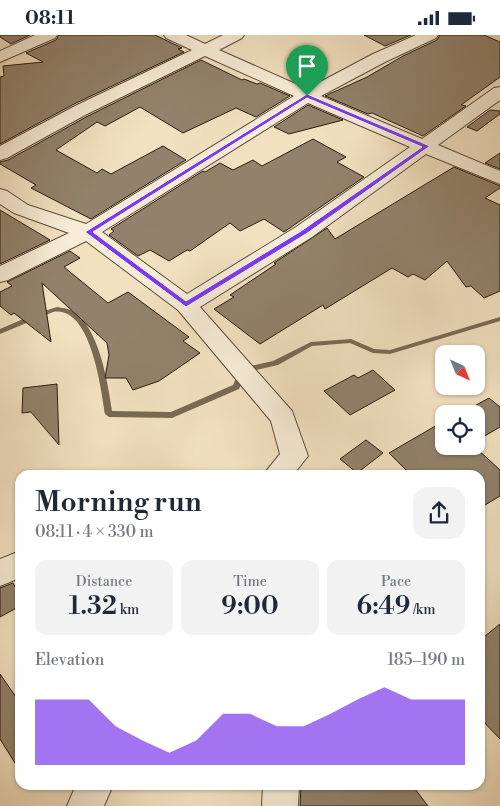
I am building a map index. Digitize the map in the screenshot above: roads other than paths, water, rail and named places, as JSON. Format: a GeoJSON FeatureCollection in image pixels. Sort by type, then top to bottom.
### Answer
{"type":"FeatureCollection","features":[{"type":"Feature","properties":{"kind":"street"},"geometry":{"type":"LineString","coordinates":[[0,57],[49,35]]}},
{"type":"Feature","properties":{"kind":"street"},"geometry":{"type":"LineString","coordinates":[[172,35],[307,96],[500,178]]}},
{"type":"Feature","properties":{"kind":"street"},"geometry":{"type":"LineString","coordinates":[[0,154],[81,110],[236,35]]}},
{"type":"Feature","properties":{"kind":"street"},"geometry":{"type":"LineString","coordinates":[[0,275],[88,232],[307,96],[430,35]]}},
{"type":"Feature","properties":{"kind":"street"},"geometry":{"type":"LineString","coordinates":[[186,305],[304,232],[427,146],[500,92]]}},
{"type":"Feature","properties":{"kind":"street"},"geometry":{"type":"LineString","coordinates":[[0,195],[22,209],[88,232],[186,305],[283,418],[294,456],[281,470]]}},
{"type":"Feature","properties":{"kind":"street"},"geometry":{"type":"LineString","coordinates":[[0,573],[15,566]]}},
{"type":"Feature","properties":{"kind":"street"},"geometry":{"type":"LineString","coordinates":[[85,806],[93,790]]}},
{"type":"Feature","properties":{"kind":"street"},"geometry":{"type":"LineString","coordinates":[[280,806],[281,790]]}},
{"type":"Feature","properties":{"kind":"waterway"},"geometry":{"type":"LineString","coordinates":[[0,332],[52,310],[57,309],[70,312],[80,321],[89,334],[100,368],[109,414],[172,415],[236,387],[244,370],[275,363],[311,344],[351,341],[373,351],[390,352],[500,319]]}}]}
